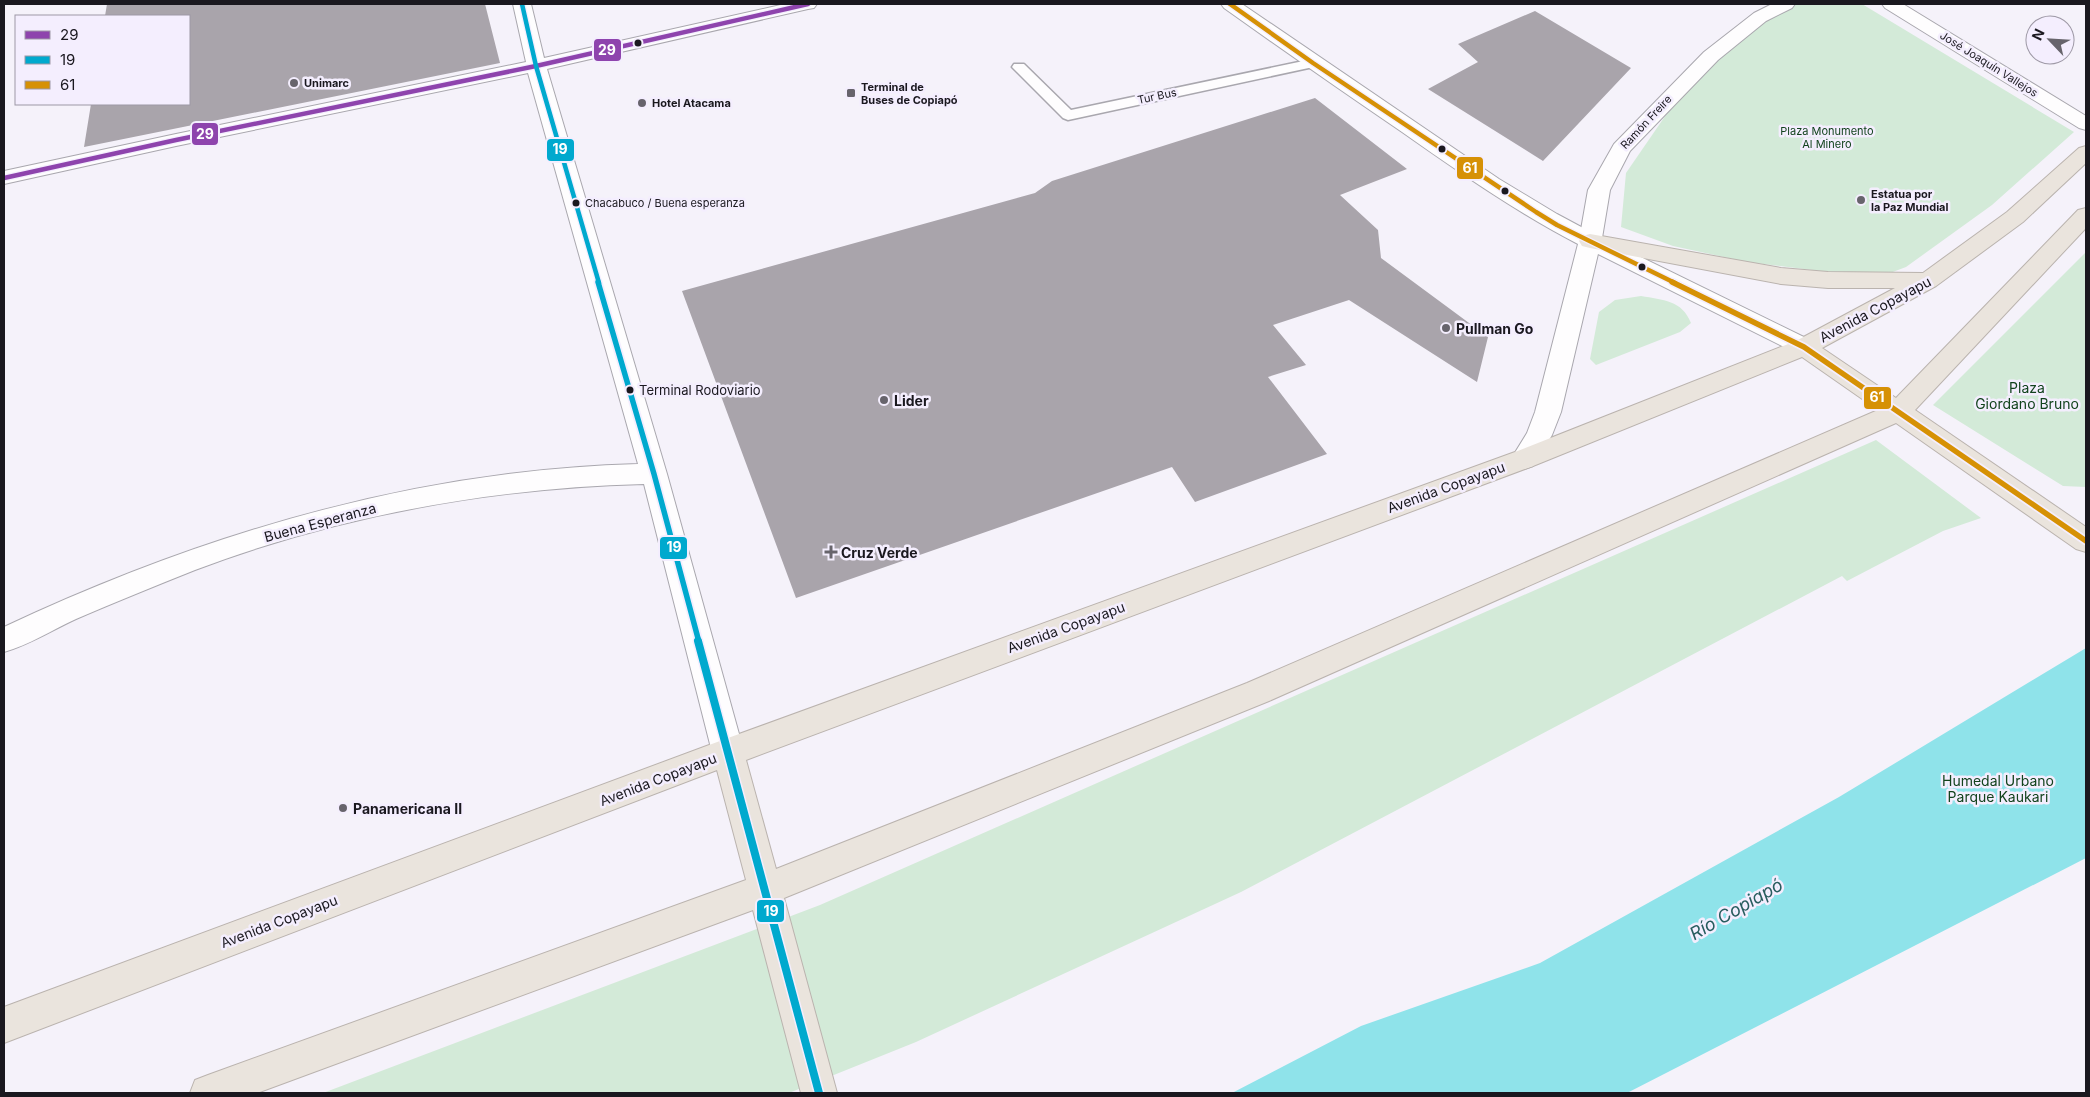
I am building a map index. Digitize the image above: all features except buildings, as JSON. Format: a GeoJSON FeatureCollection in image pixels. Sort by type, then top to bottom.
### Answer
{"type":"FeatureCollection","features":[{"type":"Feature","properties":{"kind":"highway","name":"Avenida Copayapu"},"geometry":{"type":"LineString","coordinates":[[4,1025],[728,752],[1524,459],[1804,347],[1928,281],[2015,217],[2086,152]]}},
{"type":"Feature","properties":{"kind":"highway"},"geometry":{"type":"LineString","coordinates":[[208,1093],[764,890],[1258,692],[1898,412],[2086,215]]}},
{"type":"Feature","properties":{"kind":"highway"},"geometry":{"type":"LineString","coordinates":[[1590,241],[1781,276],[1828,280],[1928,281]]}},
{"type":"Feature","properties":{"kind":"highway"},"geometry":{"type":"LineString","coordinates":[[1804,347],[2086,541]]}},
{"type":"Feature","properties":{"kind":"highway"},"geometry":{"type":"LineString","coordinates":[[728,752],[798,1022],[819,1093]]}},
{"type":"Feature","properties":{"kind":"street"},"geometry":{"type":"LineString","coordinates":[[522,4],[536,66],[654,474],[728,752]]}},
{"type":"Feature","properties":{"kind":"street"},"geometry":{"type":"LineString","coordinates":[[4,178],[176,140],[536,66],[808,4]]}},
{"type":"Feature","properties":{"kind":"street"},"geometry":{"type":"LineString","coordinates":[[1230,4],[1313,63],[1530,209],[1557,225],[1804,347]]}},
{"type":"Feature","properties":{"kind":"street","name":"Ramón Freire"},"geometry":{"type":"LineString","coordinates":[[1524,459],[1539,435],[1548,412],[1590,241],[1599,190],[1621,148],[1711,56],[1760,17],[1786,4]]}},
{"type":"Feature","properties":{"kind":"street","name":"José Joaquín Vallejos"},"geometry":{"type":"LineString","coordinates":[[1891,4],[2086,124]]}},
{"type":"Feature","properties":{"kind":"street","name":"Buena Esperanza"},"geometry":{"type":"LineString","coordinates":[[4,640],[126,585],[208,554],[287,529],[363,509],[512,482],[584,476],[654,474]]}},
{"type":"Feature","properties":{"kind":"lane","name":"Tur Bus"},"geometry":{"type":"LineString","coordinates":[[1020,68],[1068,115],[1313,63]]}},
{"type":"Feature","properties":{"kind":"green space","name":"Plaza Monumento Al Minero"},"geometry":{"type":"Polygon","coordinates":[[[1795,4],[1862,4],[2074,132],[1992,205],[1906,267],[1890,273],[1828,272],[1747,262],[1673,246],[1621,227],[1626,173],[1670,109],[1745,32],[1795,4]]]}},
{"type":"Feature","properties":{"kind":"green space","name":"Plaza Giordano Bruno"},"geometry":{"type":"Polygon","coordinates":[[[2086,252],[2086,487],[2063,486],[1933,405],[2086,252]]]}},
{"type":"Feature","properties":{"kind":"green space"},"geometry":{"type":"Polygon","coordinates":[[[1641,296],[1664,300],[1677,305],[1687,315],[1691,323],[1680,332],[1596,365],[1590,359],[1599,312],[1615,300],[1641,296]]]}},
{"type":"Feature","properties":{"kind":"green space"},"geometry":{"type":"Polygon","coordinates":[[[1876,440],[1981,518],[1943,531],[1847,581],[1842,576],[1241,892],[916,1042],[789,1093],[323,1093],[820,905],[1876,440]]]}},
{"type":"Feature","properties":{"kind":"water","name":"Humedal Urbano Parque Kaukari"},"geometry":{"type":"Polygon","coordinates":[[[2086,648],[2086,858],[1627,1093],[1232,1093],[1361,1026],[1540,963],[1839,797],[2086,648]]]}},
{"type":"Feature","properties":{"kind":"transit line","name":"19"},"geometry":{"type":"LineString","coordinates":[[522,4],[536,66],[654,474],[819,1093]]}},
{"type":"Feature","properties":{"kind":"transit line","name":"29"},"geometry":{"type":"LineString","coordinates":[[4,178],[176,140],[536,66],[808,4]]}},
{"type":"Feature","properties":{"kind":"transit line","name":"61"},"geometry":{"type":"LineString","coordinates":[[1230,4],[1313,63],[1557,225],[1804,347],[2086,541]]}},
{"type":"Feature","properties":{"kind":"place","name":"Unimarc"},"geometry":{"type":"Point","coordinates":[294,83]}},
{"type":"Feature","properties":{"kind":"place","name":"Terminal de Buses de Copiapó"},"geometry":{"type":"Point","coordinates":[851,93]}},
{"type":"Feature","properties":{"kind":"place","name":"Hotel Atacama"},"geometry":{"type":"Point","coordinates":[642,103]}},
{"type":"Feature","properties":{"kind":"place","name":"Estatua por la Paz Mundial"},"geometry":{"type":"Point","coordinates":[1861,200]}},
{"type":"Feature","properties":{"kind":"place","name":"Chacabuco / Buena esperanza"},"geometry":{"type":"Point","coordinates":[576,203]}},
{"type":"Feature","properties":{"kind":"place","name":"Pullman Go"},"geometry":{"type":"Point","coordinates":[1446,328]}},
{"type":"Feature","properties":{"kind":"place","name":"Terminal Rodoviario"},"geometry":{"type":"Point","coordinates":[630,390]}},
{"type":"Feature","properties":{"kind":"place","name":"Lider"},"geometry":{"type":"Point","coordinates":[884,400]}},
{"type":"Feature","properties":{"kind":"place","name":"Cruz Verde"},"geometry":{"type":"Point","coordinates":[831,552]}},
{"type":"Feature","properties":{"kind":"place","name":"Panamericana II"},"geometry":{"type":"Point","coordinates":[343,808]}},
{"type":"Feature","properties":{"kind":"water label","name":"Río Copiapó"},"geometry":{"type":"Point","coordinates":[1736,909]}}]}
